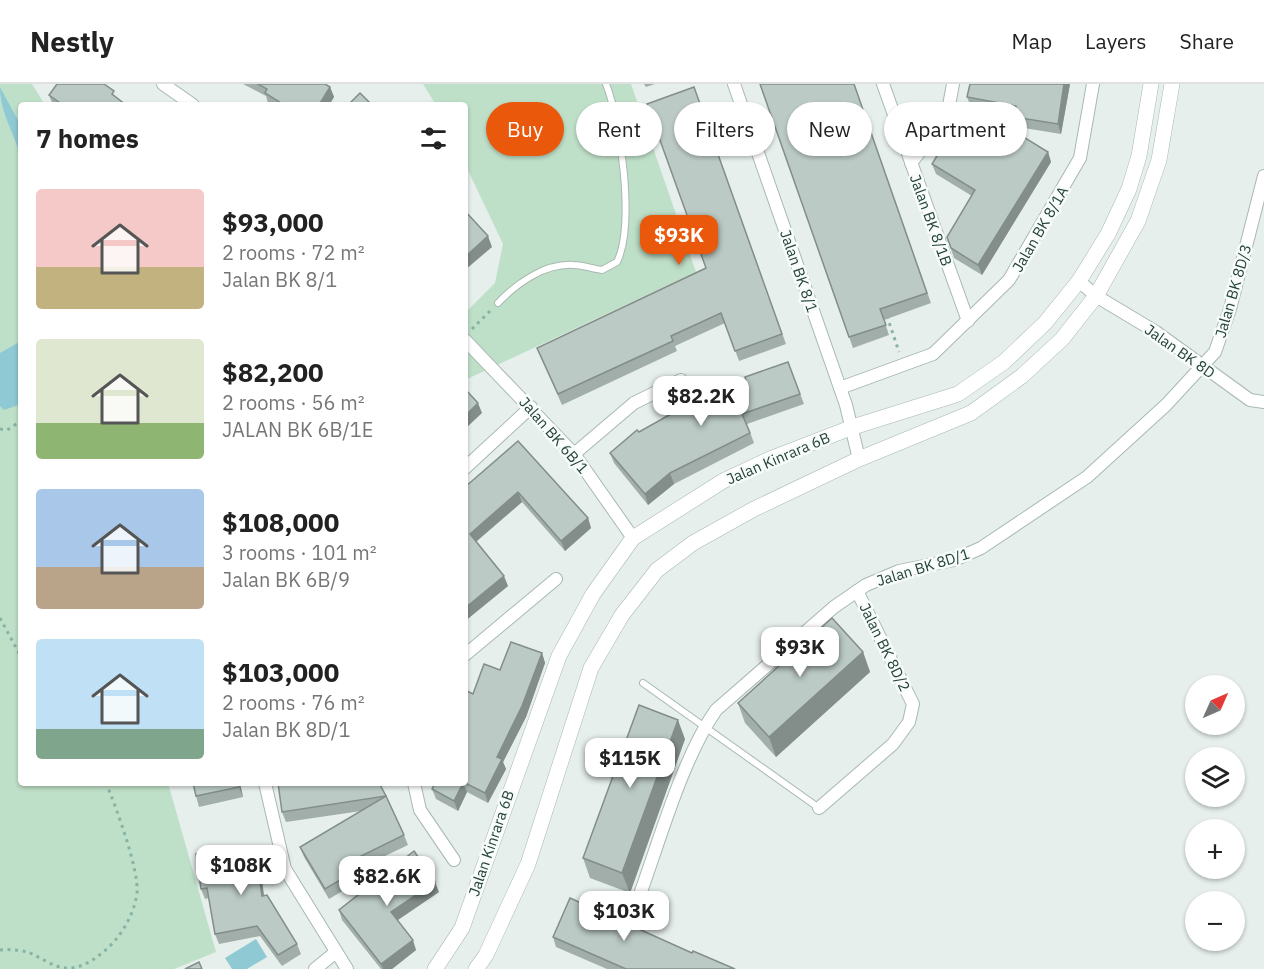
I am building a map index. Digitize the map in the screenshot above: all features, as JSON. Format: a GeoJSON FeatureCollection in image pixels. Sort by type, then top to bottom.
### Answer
{"type":"FeatureCollection","features":[{"type":"Feature","properties":{"kind":"street"},"geometry":{"type":"LineString","coordinates":[[165,84],[189,102]]}},
{"type":"Feature","properties":{"kind":"street","name":"Jalan BK 8/1"},"geometry":{"type":"LineString","coordinates":[[734,84],[840,388],[853,427],[859,459]]}},
{"type":"Feature","properties":{"kind":"street","name":"Jalan BK 8/1B"},"geometry":{"type":"LineString","coordinates":[[883,84],[968,321]]}},
{"type":"Feature","properties":{"kind":"street"},"geometry":{"type":"LineString","coordinates":[[911,163],[947,116],[953,84]]}},
{"type":"Feature","properties":{"kind":"street","name":"Jalan BK 8/1A"},"geometry":{"type":"LineString","coordinates":[[840,388],[933,354],[1017,269],[1080,158],[1094,84]]}},
{"type":"Feature","properties":{"kind":"street","name":"Jalan Kinrara 6B"},"geometry":{"type":"LineString","coordinates":[[435,969],[462,928],[559,656],[593,594],[633,538],[723,481],[770,459],[853,427],[958,394],[1004,362],[1045,323],[1079,281],[1108,234],[1129,189],[1139,156],[1151,84]]}},
{"type":"Feature","properties":{"kind":"street"},"geometry":{"type":"LineString","coordinates":[[476,969],[486,956],[528,864],[591,668],[622,615],[657,570],[693,543],[754,509],[859,459],[971,413],[1022,376],[1062,339],[1096,297],[1127,245],[1149,194],[1159,160],[1172,84]]}},
{"type":"Feature","properties":{"kind":"street","name":"Jalan BK 8D/3"},"geometry":{"type":"LineString","coordinates":[[1203,366],[1215,352],[1230,309],[1264,176]]}},
{"type":"Feature","properties":{"kind":"street"},"geometry":{"type":"LineString","coordinates":[[1079,281],[1096,297]]}},
{"type":"Feature","properties":{"kind":"street","name":"Jalan BK 8D"},"geometry":{"type":"LineString","coordinates":[[1096,297],[1156,332],[1250,400],[1264,402]]}},
{"type":"Feature","properties":{"kind":"street","name":"Jalan BK 6B/1"},"geometry":{"type":"LineString","coordinates":[[468,342],[574,454],[633,538]]}},
{"type":"Feature","properties":{"kind":"street","name":"Jalan BK 8D/1"},"geometry":{"type":"LineString","coordinates":[[639,897],[692,753],[705,727],[724,703],[834,607],[857,591],[899,571],[954,560],[981,548],[1042,510],[1087,477],[1203,366]]}},
{"type":"Feature","properties":{"kind":"street"},"geometry":{"type":"LineString","coordinates":[[574,454],[634,403],[681,380]]}},
{"type":"Feature","properties":{"kind":"street"},"geometry":{"type":"LineString","coordinates":[[468,465],[531,407]]}},
{"type":"Feature","properties":{"kind":"street"},"geometry":{"type":"LineString","coordinates":[[468,652],[556,579]]}},
{"type":"Feature","properties":{"kind":"street","name":"Jalan BK 8D/2"},"geometry":{"type":"LineString","coordinates":[[819,808],[893,744],[909,722],[913,704],[857,591]]}},
{"type":"Feature","properties":{"kind":"street"},"geometry":{"type":"LineString","coordinates":[[266,786],[285,869],[348,969]]}},
{"type":"Feature","properties":{"kind":"street"},"geometry":{"type":"LineString","coordinates":[[415,786],[420,810],[454,860]]}},
{"type":"Feature","properties":{"kind":"street"},"geometry":{"type":"LineString","coordinates":[[315,969],[336,952]]}},
{"type":"Feature","properties":{"kind":"lane"},"geometry":{"type":"LineString","coordinates":[[498,303],[528,278],[573,265],[602,270],[617,262],[623,241],[623,171],[618,121],[606,84]]}},
{"type":"Feature","properties":{"kind":"lane"},"geometry":{"type":"LineString","coordinates":[[643,683],[819,808]]}},
{"type":"Feature","properties":{"kind":"path"},"geometry":{"type":"LineString","coordinates":[[468,336],[498,303]]}},
{"type":"Feature","properties":{"kind":"path"},"geometry":{"type":"LineString","coordinates":[[885,309],[904,365]]}},
{"type":"Feature","properties":{"kind":"path"},"geometry":{"type":"LineString","coordinates":[[0,429],[7,429],[18,423]]}},
{"type":"Feature","properties":{"kind":"path"},"geometry":{"type":"LineString","coordinates":[[0,618],[18,651]]}},
{"type":"Feature","properties":{"kind":"path"},"geometry":{"type":"LineString","coordinates":[[0,950],[27,952],[53,965],[69,968],[82,965],[100,956],[124,928],[132,914],[137,892],[123,831],[107,786]]}},
{"type":"Feature","properties":{"kind":"green space"},"geometry":{"type":"Polygon","coordinates":[[[0,84],[32,84],[43,102],[18,102],[18,786],[169,786],[216,952],[174,969],[0,969],[0,84]]]}},
{"type":"Feature","properties":{"kind":"green space"},"geometry":{"type":"Polygon","coordinates":[[[423,84],[631,84],[637,102],[576,102],[576,156],[656,156],[696,272],[468,379],[468,310],[495,283],[503,244],[468,170],[468,102],[434,102],[423,84]]]}},
{"type":"Feature","properties":{"kind":"water"},"geometry":{"type":"Polygon","coordinates":[[[0,87],[18,120],[18,149],[5,114],[0,87]]]}},
{"type":"Feature","properties":{"kind":"water"},"geometry":{"type":"Polygon","coordinates":[[[18,343],[18,405],[4,410],[0,406],[0,353],[18,343]]]}},
{"type":"Feature","properties":{"kind":"water"},"geometry":{"type":"Polygon","coordinates":[[[256,939],[267,957],[247,969],[232,969],[225,958],[256,939]]]}},
{"type":"Feature","properties":{"kind":"building"},"geometry":{"type":"Polygon","coordinates":[[[57,84],[104,84],[114,91],[112,94],[122,102],[59,102],[49,95],[57,84]]]}},
{"type":"Feature","properties":{"kind":"building"},"geometry":{"type":"Polygon","coordinates":[[[258,84],[325,84],[330,87],[321,102],[279,102],[265,93],[267,89],[258,84]]]}},
{"type":"Feature","properties":{"kind":"building"},"geometry":{"type":"Polygon","coordinates":[[[760,84],[854,84],[860,102],[787,102],[787,156],[872,156],[872,136],[927,293],[880,309],[886,325],[849,337],[775,127],[775,102],[766,102],[760,84]]]}},
{"type":"Feature","properties":{"kind":"building"},"geometry":{"type":"Polygon","coordinates":[[[970,84],[1064,84],[1058,124],[1027,119],[1027,102],[994,102],[967,97],[970,84]]]}},
{"type":"Feature","properties":{"kind":"building"},"geometry":{"type":"Polygon","coordinates":[[[694,87],[699,102],[674,102],[674,156],[719,156],[782,334],[735,351],[721,313],[671,336],[673,341],[558,394],[537,348],[706,268],[662,146],[662,102],[653,102],[694,87]]]}},
{"type":"Feature","properties":{"kind":"building"},"geometry":{"type":"Polygon","coordinates":[[[360,93],[369,102],[351,102],[360,93]]]}},
{"type":"Feature","properties":{"kind":"building"},"geometry":{"type":"Polygon","coordinates":[[[1027,139],[1048,152],[978,265],[951,248],[947,237],[975,190],[932,164],[937,156],[1027,156],[1027,139]]]}},
{"type":"Feature","properties":{"kind":"building"},"geometry":{"type":"Polygon","coordinates":[[[468,214],[488,236],[468,254],[468,214]]]}},
{"type":"Feature","properties":{"kind":"building"},"geometry":{"type":"Polygon","coordinates":[[[788,362],[800,394],[742,414],[750,433],[670,473],[645,494],[610,453],[637,430],[639,432],[687,405],[746,381],[745,377],[788,362]]]}},
{"type":"Feature","properties":{"kind":"building"},"geometry":{"type":"Polygon","coordinates":[[[468,392],[478,403],[468,413],[468,392]]]}},
{"type":"Feature","properties":{"kind":"building"},"geometry":{"type":"Polygon","coordinates":[[[518,441],[588,518],[561,541],[518,492],[470,534],[504,576],[468,606],[468,484],[518,441]]]}},
{"type":"Feature","properties":{"kind":"building"},"geometry":{"type":"Polygon","coordinates":[[[832,618],[863,652],[769,737],[738,703],[832,618]]]}},
{"type":"Feature","properties":{"kind":"building"},"geometry":{"type":"Polygon","coordinates":[[[511,642],[542,653],[522,706],[497,757],[502,759],[485,793],[468,784],[468,692],[473,694],[484,664],[500,670],[511,642]]]}},
{"type":"Feature","properties":{"kind":"building"},"geometry":{"type":"Polygon","coordinates":[[[639,705],[678,720],[622,873],[583,858],[639,705]]]}},
{"type":"Feature","properties":{"kind":"building"},"geometry":{"type":"Polygon","coordinates":[[[194,786],[239,787],[196,796],[194,786]]]}},
{"type":"Feature","properties":{"kind":"building"},"geometry":{"type":"Polygon","coordinates":[[[278,786],[381,786],[386,796],[282,812],[278,786]]]}},
{"type":"Feature","properties":{"kind":"building"},"geometry":{"type":"Polygon","coordinates":[[[434,786],[462,786],[454,801],[432,789],[434,786]]]}},
{"type":"Feature","properties":{"kind":"building"},"geometry":{"type":"Polygon","coordinates":[[[386,796],[404,835],[357,858],[362,867],[325,889],[300,847],[386,796]]]}},
{"type":"Feature","properties":{"kind":"building"},"geometry":{"type":"Polygon","coordinates":[[[255,847],[262,896],[267,895],[297,944],[278,955],[257,926],[215,934],[207,888],[201,889],[196,854],[255,847]]]}},
{"type":"Feature","properties":{"kind":"building"},"geometry":{"type":"Polygon","coordinates":[[[414,851],[435,882],[391,912],[413,940],[381,964],[339,910],[414,851]]]}},
{"type":"Feature","properties":{"kind":"building"},"geometry":{"type":"Polygon","coordinates":[[[570,898],[692,953],[693,951],[735,969],[626,969],[553,937],[570,898]]]}},
{"type":"Feature","properties":{"kind":"building"},"geometry":{"type":"Polygon","coordinates":[[[199,962],[202,969],[185,969],[199,962]]]}}]}
